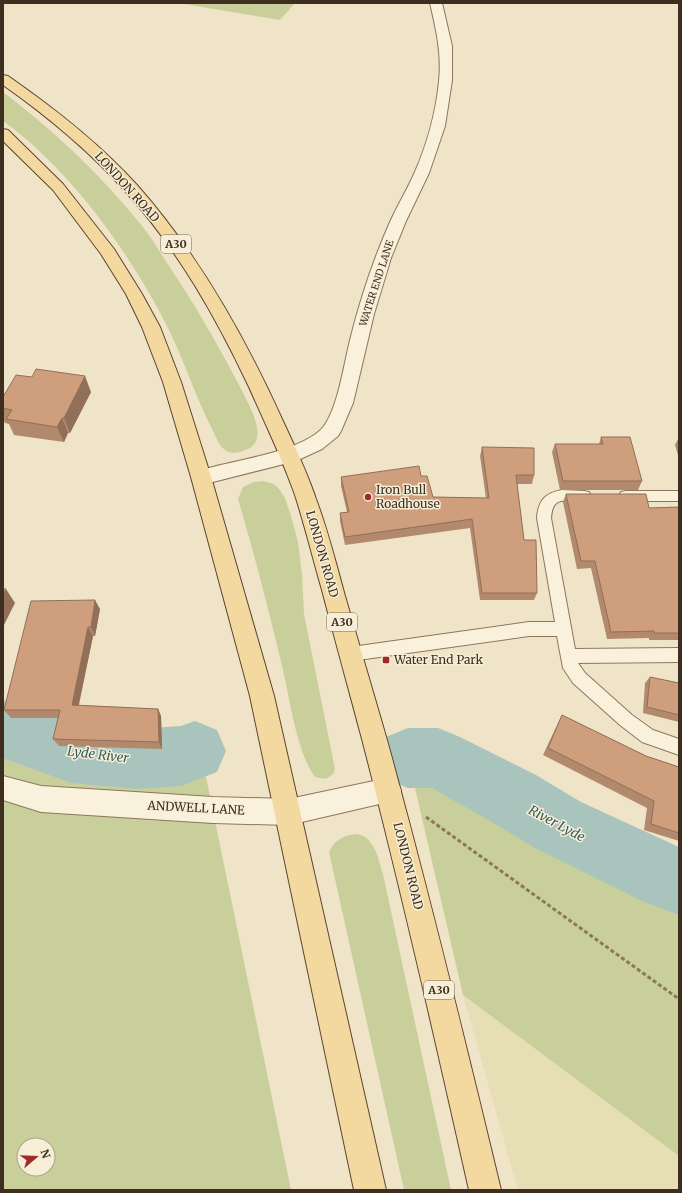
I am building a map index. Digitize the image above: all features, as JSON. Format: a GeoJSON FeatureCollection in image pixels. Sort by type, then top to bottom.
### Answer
{"type":"FeatureCollection","features":[{"type":"Feature","properties":{"kind":"main road","name":"LONDON ROAD"},"geometry":{"type":"LineString","coordinates":[[3,79],[34,100],[70,128],[131,188],[159,222],[193,268],[219,311],[254,379],[289,456],[304,494],[351,654],[388,790],[428,946],[485,1190]]}},
{"type":"Feature","properties":{"kind":"main road"},"geometry":{"type":"LineString","coordinates":[[3,133],[29,157],[62,193],[108,252],[134,294],[151,327],[172,382],[201,477],[262,696],[289,812],[370,1190]]}},
{"type":"Feature","properties":{"kind":"street","name":"WATER END LANE"},"geometry":{"type":"LineString","coordinates":[[201,477],[289,456],[315,444],[332,431],[344,403],[365,314],[383,258],[398,221],[422,173],[438,126],[446,80],[446,46],[436,3]]}},
{"type":"Feature","properties":{"kind":"street","name":"ANDWELL LANE"},"geometry":{"type":"LineString","coordinates":[[3,788],[41,799],[213,810],[289,812],[388,790]]}},
{"type":"Feature","properties":{"kind":"lane"},"geometry":{"type":"LineString","coordinates":[[679,496],[551,497],[546,501],[544,508],[544,518],[571,668],[579,678],[626,720],[648,736],[679,747]]}},
{"type":"Feature","properties":{"kind":"lane"},"geometry":{"type":"LineString","coordinates":[[351,654],[529,629],[564,629]]}},
{"type":"Feature","properties":{"kind":"lane"},"geometry":{"type":"LineString","coordinates":[[569,656],[679,655]]}},
{"type":"Feature","properties":{"kind":"path"},"geometry":{"type":"LineString","coordinates":[[388,790],[679,999]]}},
{"type":"Feature","properties":{"kind":"shaded area"},"geometry":{"type":"Polygon","coordinates":[[[463,995],[679,1156],[679,1190],[518,1190],[463,995]]]}},
{"type":"Feature","properties":{"kind":"green space"},"geometry":{"type":"Polygon","coordinates":[[[178,3],[295,3],[280,20],[178,3]]]}},
{"type":"Feature","properties":{"kind":"green space"},"geometry":{"type":"Polygon","coordinates":[[[3,92],[41,122],[77,155],[111,190],[143,227],[205,323],[252,410],[257,430],[257,438],[253,445],[246,450],[235,453],[227,451],[221,446],[201,406],[169,330],[137,272],[98,216],[76,189],[53,164],[3,121],[3,92]]]}},
{"type":"Feature","properties":{"kind":"green space"},"geometry":{"type":"Polygon","coordinates":[[[263,481],[274,484],[285,498],[298,542],[302,574],[304,614],[335,769],[333,774],[326,779],[315,777],[303,754],[291,711],[283,670],[267,605],[238,499],[243,487],[254,482],[263,481]]]}},
{"type":"Feature","properties":{"kind":"green space"},"geometry":{"type":"Polygon","coordinates":[[[3,733],[206,777],[291,1190],[3,1190],[3,733]]]}},
{"type":"Feature","properties":{"kind":"green space"},"geometry":{"type":"Polygon","coordinates":[[[408,758],[438,758],[666,877],[679,881],[679,1156],[463,995],[408,758]]]}},
{"type":"Feature","properties":{"kind":"green space"},"geometry":{"type":"Polygon","coordinates":[[[354,834],[361,835],[371,842],[377,854],[383,874],[451,1190],[404,1190],[329,852],[333,845],[339,840],[354,834]]]}},
{"type":"Feature","properties":{"kind":"building"},"geometry":{"type":"Polygon","coordinates":[[[36,369],[85,376],[64,418],[62,418],[57,427],[6,419],[12,410],[3,408],[3,397],[16,375],[32,377],[36,369]]]}},
{"type":"Feature","properties":{"kind":"building"},"geometry":{"type":"Polygon","coordinates":[[[601,437],[630,437],[642,481],[563,481],[555,444],[603,444],[601,437]]]}},
{"type":"Feature","properties":{"kind":"building"},"geometry":{"type":"Polygon","coordinates":[[[482,447],[534,448],[534,475],[516,475],[524,540],[536,540],[537,593],[482,593],[472,519],[345,537],[340,513],[349,512],[341,477],[419,466],[421,476],[427,476],[433,497],[489,498],[482,447]]]}},
{"type":"Feature","properties":{"kind":"building"},"geometry":{"type":"Polygon","coordinates":[[[566,494],[646,494],[649,508],[679,507],[679,633],[654,633],[654,631],[611,632],[595,561],[581,561],[566,494]]]}},
{"type":"Feature","properties":{"kind":"building"},"geometry":{"type":"Polygon","coordinates":[[[95,600],[91,627],[88,627],[72,705],[158,709],[159,742],[53,739],[60,710],[4,710],[31,601],[95,600]]]}},
{"type":"Feature","properties":{"kind":"building"},"geometry":{"type":"Polygon","coordinates":[[[650,677],[679,683],[679,715],[647,707],[650,677]]]}},
{"type":"Feature","properties":{"kind":"building"},"geometry":{"type":"Polygon","coordinates":[[[562,715],[646,756],[679,767],[679,833],[651,824],[654,801],[548,748],[562,715]]]}},
{"type":"Feature","properties":{"kind":"waterway","name":"Lyde River"},"geometry":{"type":"LineString","coordinates":[[3,729],[71,753],[135,759],[181,756],[195,751]]}},
{"type":"Feature","properties":{"kind":"waterway","name":"River Lyde"},"geometry":{"type":"LineString","coordinates":[[408,758],[438,758],[513,798],[558,825],[666,877],[679,881]]}},
{"type":"Feature","properties":{"kind":"place","name":"Iron Bull Roadhouse"},"geometry":{"type":"Point","coordinates":[368,497]}},
{"type":"Feature","properties":{"kind":"place","name":"Water End Park"},"geometry":{"type":"Point","coordinates":[386,660]}}]}
